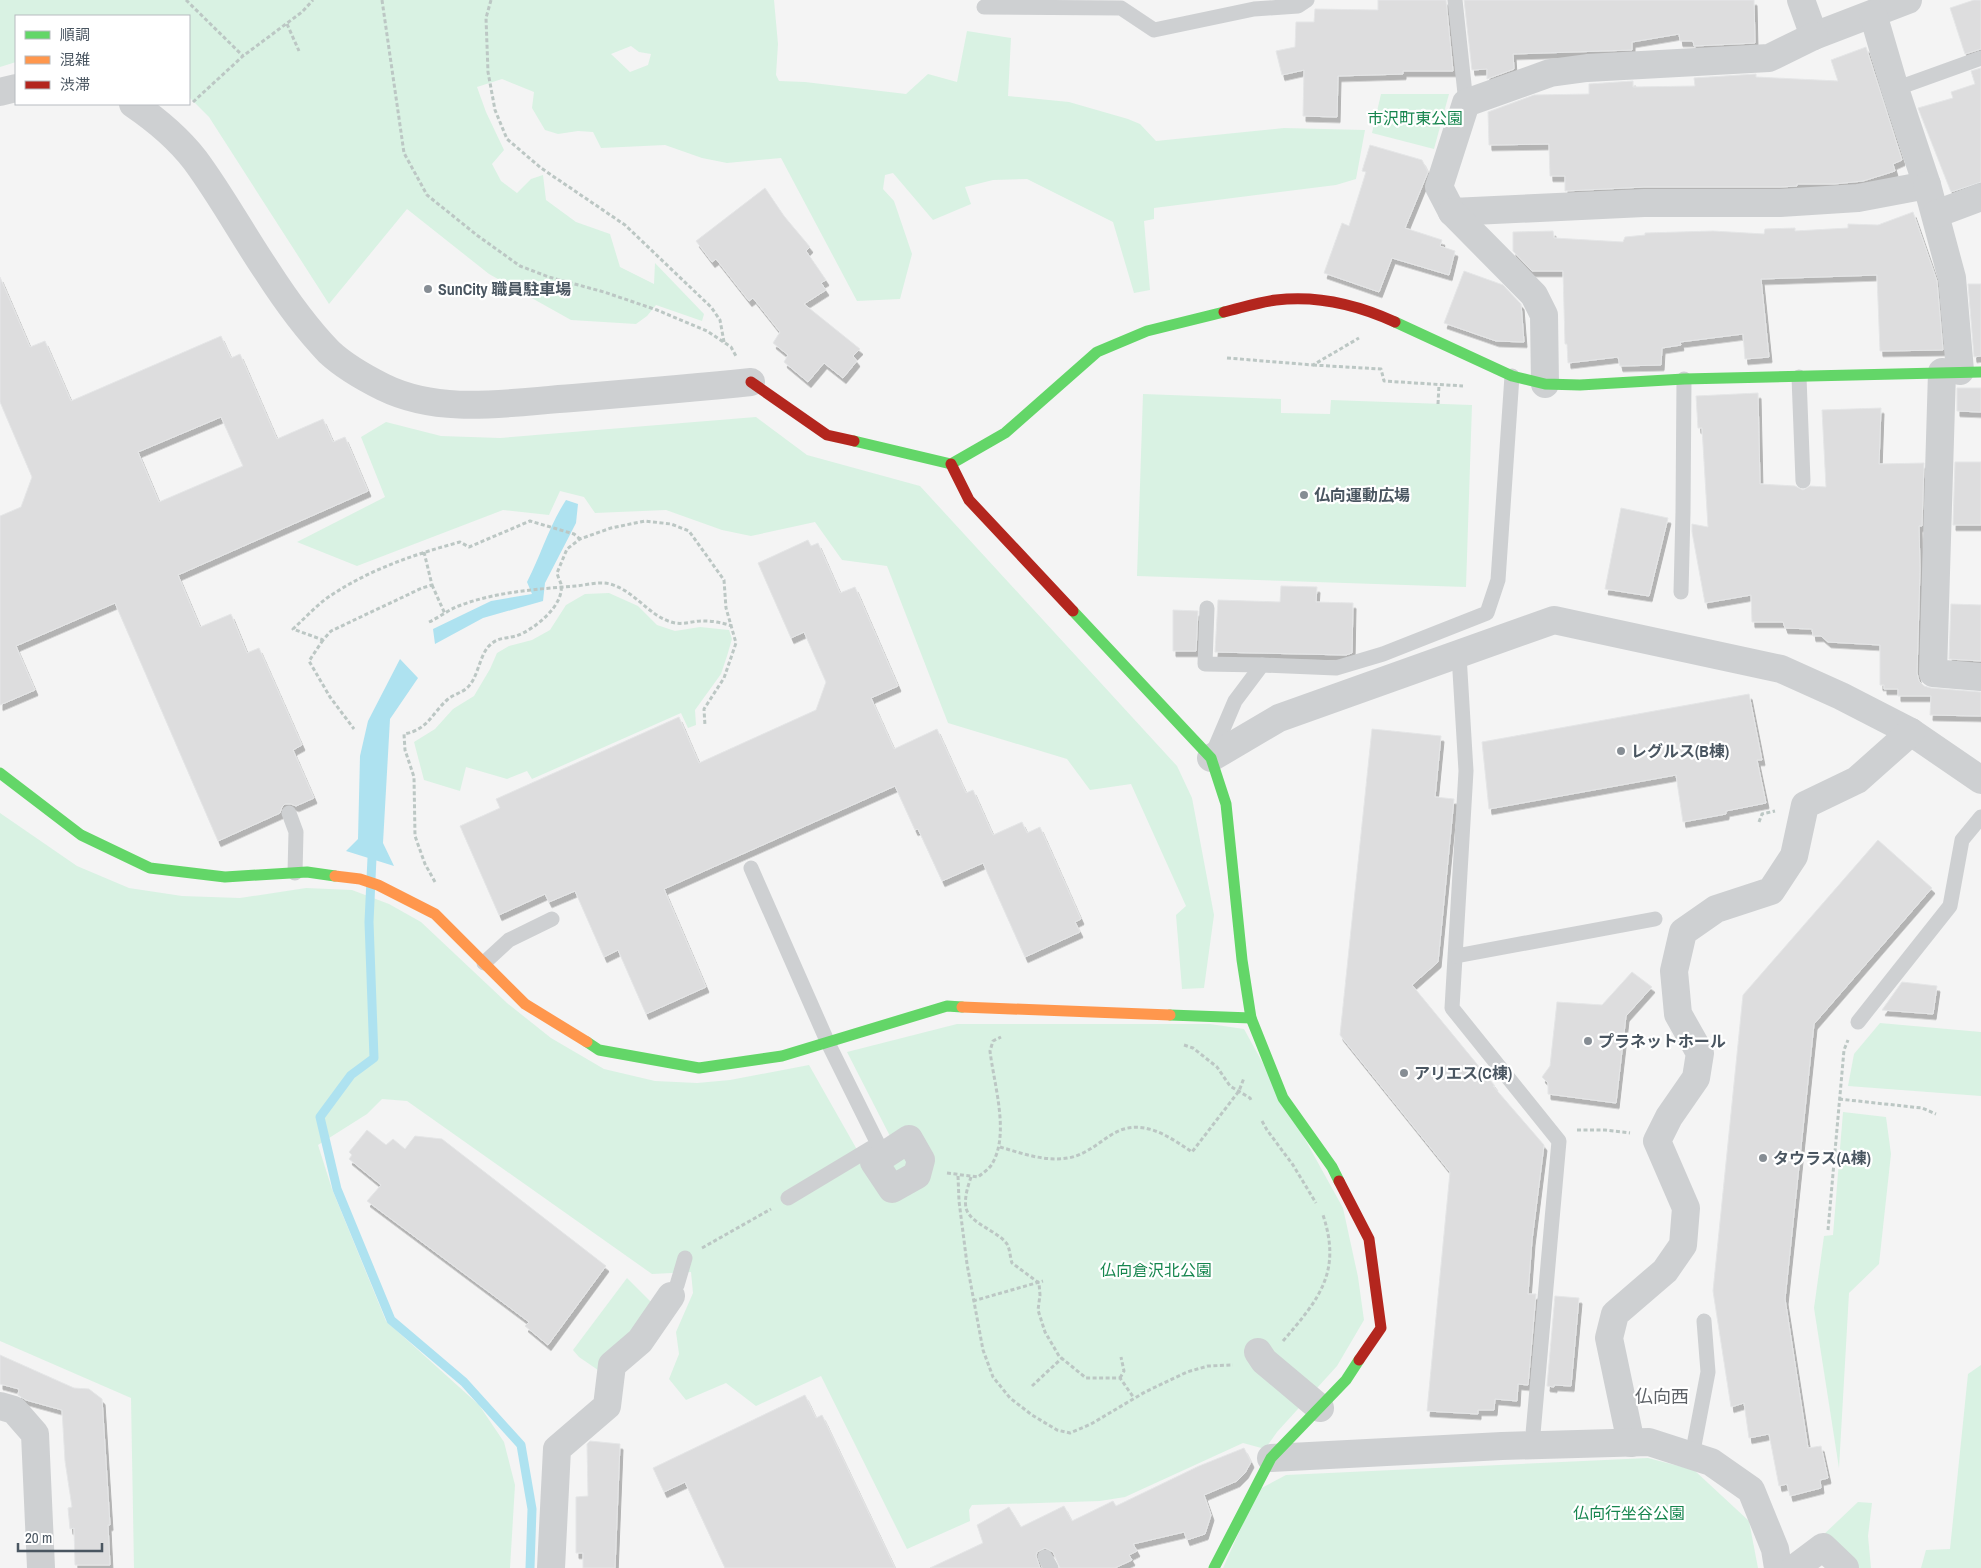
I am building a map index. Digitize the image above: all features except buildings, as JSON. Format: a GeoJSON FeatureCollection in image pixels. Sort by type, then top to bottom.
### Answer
{"type":"FeatureCollection","features":[{"type":"Feature","properties":{"kind":"street"},"geometry":{"type":"LineString","coordinates":[[1801,0],[1814,36]]}},
{"type":"Feature","properties":{"kind":"street"},"geometry":{"type":"LineString","coordinates":[[1545,384],[1544,315],[1534,295],[1452,212],[1440,187],[1466,103],[1550,73],[1587,68],[1769,58],[1814,36],[1908,0]]}},
{"type":"Feature","properties":{"kind":"street"},"geometry":{"type":"LineString","coordinates":[[1873,14],[1895,89],[1928,185],[1952,278],[1961,372],[1933,673],[1981,677]]}},
{"type":"Feature","properties":{"kind":"street"},"geometry":{"type":"LineString","coordinates":[[0,92],[15,88]]}},
{"type":"Feature","properties":{"kind":"street"},"geometry":{"type":"LineString","coordinates":[[134,105],[155,119],[194,158],[267,272],[307,327],[330,353],[384,387],[412,397],[443,403],[473,405],[751,382],[827,435],[951,464],[1006,433],[1097,352],[1147,331],[1275,300],[1304,298],[1336,302],[1376,314],[1512,376],[1545,384],[1580,385],[1684,379],[1961,372]]}},
{"type":"Feature","properties":{"kind":"street"},"geometry":{"type":"LineString","coordinates":[[1452,212],[1644,203],[1780,203],[1858,198],[1928,185]]}},
{"type":"Feature","properties":{"kind":"street"},"geometry":{"type":"LineString","coordinates":[[1936,214],[1981,197]]}},
{"type":"Feature","properties":{"kind":"street"},"geometry":{"type":"LineString","coordinates":[[951,464],[969,500],[1211,758],[1226,804],[1242,960],[1251,1018],[1283,1098],[1332,1167],[1369,1239],[1381,1328],[1346,1380],[1271,1458],[1214,1568]]}},
{"type":"Feature","properties":{"kind":"street"},"geometry":{"type":"LineString","coordinates":[[1211,758],[1279,718],[1554,620],[1781,668],[1911,732],[1981,780]]}},
{"type":"Feature","properties":{"kind":"street"},"geometry":{"type":"LineString","coordinates":[[1631,1443],[1609,1338],[1614,1314],[1665,1271],[1683,1245],[1686,1208],[1657,1141],[1669,1116],[1696,1078],[1700,1053],[1678,1014],[1674,971],[1684,932],[1716,909],[1770,891],[1794,856],[1804,805],[1857,780],[1911,732]]}},
{"type":"Feature","properties":{"kind":"street"},"geometry":{"type":"LineString","coordinates":[[0,773],[81,835],[150,868],[225,877],[307,872],[360,879],[378,885],[434,914],[525,1004],[599,1050],[699,1068],[782,1056],[947,1006],[1251,1018]]}},
{"type":"Feature","properties":{"kind":"street"},"geometry":{"type":"LineString","coordinates":[[551,1568],[557,1449],[607,1406],[612,1365],[640,1341],[671,1296]]}},
{"type":"Feature","properties":{"kind":"street"},"geometry":{"type":"LineString","coordinates":[[1261,1356],[1320,1408]]}},
{"type":"Feature","properties":{"kind":"street"},"geometry":{"type":"LineString","coordinates":[[0,1406],[14,1410],[35,1434],[41,1568]]}},
{"type":"Feature","properties":{"kind":"street"},"geometry":{"type":"LineString","coordinates":[[1271,1458],[1532,1445],[1650,1442],[1711,1462],[1752,1490],[1775,1549],[1778,1568]]}},
{"type":"Feature","properties":{"kind":"street"},"geometry":{"type":"LineString","coordinates":[[1795,1568],[1823,1548],[1844,1568]]}},
{"type":"Feature","properties":{"kind":"lane"},"geometry":{"type":"LineString","coordinates":[[984,7],[1121,8],[1154,30],[1254,9],[1298,6],[1306,0]]}},
{"type":"Feature","properties":{"kind":"lane"},"geometry":{"type":"LineString","coordinates":[[1455,0],[1466,103]]}},
{"type":"Feature","properties":{"kind":"lane"},"geometry":{"type":"LineString","coordinates":[[1895,89],[1981,58]]}},
{"type":"Feature","properties":{"kind":"lane"},"geometry":{"type":"LineString","coordinates":[[1207,608],[1205,664],[1336,668],[1383,654],[1487,612],[1498,580],[1512,376]]}},
{"type":"Feature","properties":{"kind":"lane"},"geometry":{"type":"LineString","coordinates":[[1799,377],[1803,481]]}},
{"type":"Feature","properties":{"kind":"lane"},"geometry":{"type":"LineString","coordinates":[[1681,592],[1684,512],[1684,379]]}},
{"type":"Feature","properties":{"kind":"lane"},"geometry":{"type":"LineString","coordinates":[[1459,655],[1466,771],[1452,1008],[1559,1141],[1532,1445]]}},
{"type":"Feature","properties":{"kind":"lane"},"geometry":{"type":"LineString","coordinates":[[1211,758],[1234,701],[1262,666]]}},
{"type":"Feature","properties":{"kind":"lane"},"geometry":{"type":"LineString","coordinates":[[289,812],[296,832],[295,873]]}},
{"type":"Feature","properties":{"kind":"lane"},"geometry":{"type":"LineString","coordinates":[[1858,1022],[1950,906],[1962,840],[1981,817]]}},
{"type":"Feature","properties":{"kind":"lane"},"geometry":{"type":"LineString","coordinates":[[751,868],[828,1043],[878,1144],[788,1198]]}},
{"type":"Feature","properties":{"kind":"lane"},"geometry":{"type":"LineString","coordinates":[[484,963],[509,940],[552,919]]}},
{"type":"Feature","properties":{"kind":"lane"},"geometry":{"type":"LineString","coordinates":[[1456,956],[1655,919]]}},
{"type":"Feature","properties":{"kind":"lane"},"geometry":{"type":"LineString","coordinates":[[671,1296],[677,1285],[685,1258]]}},
{"type":"Feature","properties":{"kind":"lane"},"geometry":{"type":"LineString","coordinates":[[1692,1456],[1708,1372],[1704,1321]]}},
{"type":"Feature","properties":{"kind":"path"},"geometry":{"type":"LineString","coordinates":[[186,0],[243,56]]}},
{"type":"Feature","properties":{"kind":"path"},"geometry":{"type":"LineString","coordinates":[[193,102],[243,56],[302,12],[312,0]]}},
{"type":"Feature","properties":{"kind":"path"},"geometry":{"type":"LineString","coordinates":[[382,0],[404,153],[427,195],[478,236],[520,266],[549,277],[604,292],[657,310],[707,331],[731,347],[751,382]]}},
{"type":"Feature","properties":{"kind":"path"},"geometry":{"type":"LineString","coordinates":[[491,0],[486,18],[488,72],[495,110],[507,139],[541,168],[624,225],[711,307],[720,320],[724,342]]}},
{"type":"Feature","properties":{"kind":"path"},"geometry":{"type":"LineString","coordinates":[[287,24],[299,51]]}},
{"type":"Feature","properties":{"kind":"path"},"geometry":{"type":"LineString","coordinates":[[1313,365],[1373,330],[1376,314]]}},
{"type":"Feature","properties":{"kind":"path"},"geometry":{"type":"LineString","coordinates":[[1227,358],[1381,370],[1384,381],[1467,387]]}},
{"type":"Feature","properties":{"kind":"path"},"geometry":{"type":"LineString","coordinates":[[1438,404],[1439,385]]}},
{"type":"Feature","properties":{"kind":"path"},"geometry":{"type":"LineString","coordinates":[[323,640],[292,629],[325,600],[375,570],[424,552],[460,542],[469,547],[530,521],[574,534],[580,539]]}},
{"type":"Feature","properties":{"kind":"path"},"geometry":{"type":"LineString","coordinates":[[438,888],[425,864],[415,836],[414,778],[405,750],[404,734],[413,732],[432,719],[448,699],[468,687],[487,648],[498,638],[515,636],[532,628],[546,617],[558,600],[561,586],[556,573],[567,549],[580,539],[611,528],[644,521],[671,524],[689,531],[724,580],[726,608],[736,643],[724,678],[704,709],[705,726]]}},
{"type":"Feature","properties":{"kind":"path"},"geometry":{"type":"LineString","coordinates":[[424,552],[432,586],[445,614]]}},
{"type":"Feature","properties":{"kind":"path"},"geometry":{"type":"LineString","coordinates":[[429,622],[455,608],[488,598],[561,586],[609,584],[636,597],[655,614],[671,622],[682,624],[705,620],[732,626]]}},
{"type":"Feature","properties":{"kind":"path"},"geometry":{"type":"LineString","coordinates":[[354,729],[330,698],[309,660],[331,631],[422,588],[432,586]]}},
{"type":"Feature","properties":{"kind":"path"},"geometry":{"type":"LineString","coordinates":[[1828,1230],[1844,1050],[1858,1022]]}},
{"type":"Feature","properties":{"kind":"path"},"geometry":{"type":"LineString","coordinates":[[950,1174],[978,1177],[992,1166],[1000,1147],[1000,1124],[990,1051],[993,1041],[1006,1035]]}},
{"type":"Feature","properties":{"kind":"path"},"geometry":{"type":"LineString","coordinates":[[1179,1043],[1193,1048],[1217,1067],[1230,1086],[1250,1098],[1254,1104]]}},
{"type":"Feature","properties":{"kind":"path"},"geometry":{"type":"LineString","coordinates":[[1000,1147],[1038,1157],[1060,1159],[1081,1154],[1118,1132],[1143,1128],[1157,1130],[1192,1152],[1233,1098]]}},
{"type":"Feature","properties":{"kind":"path"},"geometry":{"type":"LineString","coordinates":[[1840,1099],[1922,1108],[1936,1114]]}},
{"type":"Feature","properties":{"kind":"path"},"geometry":{"type":"LineString","coordinates":[[1261,1117],[1267,1130],[1293,1165],[1317,1205]]}},
{"type":"Feature","properties":{"kind":"path"},"geometry":{"type":"LineString","coordinates":[[1550,1130],[1605,1130],[1630,1133],[1657,1141]]}},
{"type":"Feature","properties":{"kind":"path"},"geometry":{"type":"LineString","coordinates":[[958,1176],[959,1201],[973,1301],[983,1350],[993,1377],[1010,1398],[1032,1415],[1057,1430],[1070,1433],[1091,1424],[1134,1398],[1187,1372],[1208,1366],[1246,1364],[1276,1349],[1315,1303],[1328,1275],[1330,1235],[1322,1213]]}},
{"type":"Feature","properties":{"kind":"path"},"geometry":{"type":"LineString","coordinates":[[970,1177],[966,1209],[972,1218],[997,1233],[1008,1245],[1012,1263],[1038,1283],[1040,1295],[1038,1310],[1045,1332],[1062,1358],[1086,1378],[1120,1378]]}},
{"type":"Feature","properties":{"kind":"path"},"geometry":{"type":"LineString","coordinates":[[685,1258],[788,1198]]}},
{"type":"Feature","properties":{"kind":"path"},"geometry":{"type":"LineString","coordinates":[[973,1301],[1043,1281]]}},
{"type":"Feature","properties":{"kind":"path"},"geometry":{"type":"LineString","coordinates":[[1120,1378],[1124,1371],[1121,1357]]}},
{"type":"Feature","properties":{"kind":"path"},"geometry":{"type":"LineString","coordinates":[[1032,1386],[1062,1358]]}},
{"type":"Feature","properties":{"kind":"path"},"geometry":{"type":"LineString","coordinates":[[1120,1378],[1134,1398]]}},
{"type":"Feature","properties":{"kind":"green space"},"geometry":{"type":"Polygon","coordinates":[[[0,0],[774,0],[778,44],[776,75],[779,81],[805,82],[906,94],[928,74],[957,82],[967,31],[1011,38],[1008,96],[1069,102],[1128,119],[1140,124],[1156,141],[1284,128],[1365,130],[1356,179],[1336,185],[1154,208],[1154,219],[1144,221],[1150,290],[1134,293],[1113,222],[1027,179],[993,180],[965,187],[971,204],[933,220],[893,173],[885,175],[883,189],[894,201],[912,254],[900,299],[857,301],[781,158],[727,163],[702,158],[665,145],[601,148],[593,132],[578,131],[558,134],[545,130],[532,108],[534,92],[502,79],[477,87],[486,112],[504,150],[492,164],[501,181],[517,193],[531,179],[543,175],[546,200],[576,222],[610,234],[620,267],[654,284],[655,263],[704,314],[702,321],[656,305],[647,316],[636,324],[571,320],[489,274],[407,209],[329,304],[209,117],[190,98],[190,15],[15,15],[15,62],[0,67],[0,0]],[[631,46],[611,54],[630,72],[648,65],[651,54],[639,52],[631,46]]]}},
{"type":"Feature","properties":{"kind":"green space","name":"市沢町東公園"},"geometry":{"type":"Polygon","coordinates":[[[1381,94],[1449,94],[1434,149],[1372,133],[1381,94]]]}},
{"type":"Feature","properties":{"kind":"green space","name":"仏向運動広場"},"geometry":{"type":"Polygon","coordinates":[[[1143,394],[1281,399],[1281,413],[1330,414],[1331,400],[1472,405],[1466,587],[1137,576],[1143,394]]]}},
{"type":"Feature","properties":{"kind":"green space"},"geometry":{"type":"Polygon","coordinates":[[[756,417],[807,455],[920,486],[1177,766],[1192,798],[1214,915],[1204,988],[1182,989],[1176,915],[1186,906],[1131,784],[1090,790],[1067,759],[948,723],[887,566],[842,560],[815,522],[751,536],[722,530],[666,510],[595,513],[584,497],[560,491],[549,515],[503,510],[357,566],[297,542],[385,497],[361,437],[386,422],[441,436],[500,438],[756,417]]]}},
{"type":"Feature","properties":{"kind":"green space"},"geometry":{"type":"Polygon","coordinates":[[[609,593],[638,606],[657,625],[675,631],[700,627],[729,630],[732,639],[721,674],[695,710],[696,725],[688,728],[681,713],[532,779],[527,771],[507,779],[466,767],[460,791],[424,780],[414,742],[435,729],[453,709],[474,696],[497,653],[509,646],[532,640],[550,630],[566,605],[585,594],[609,593]]]}},
{"type":"Feature","properties":{"kind":"green space","name":"仏向倉沢北公園"},"geometry":{"type":"Polygon","coordinates":[[[0,813],[77,866],[129,888],[182,896],[240,898],[306,888],[352,890],[389,904],[421,922],[507,1003],[551,1038],[604,1069],[655,1081],[697,1083],[730,1080],[809,1065],[864,1162],[892,1140],[847,1052],[957,1024],[1210,1024],[1244,1029],[1343,1208],[1358,1277],[1364,1320],[1337,1366],[1277,1432],[1265,1449],[1243,1443],[1125,1497],[1100,1501],[972,1505],[969,1510],[970,1521],[907,1549],[821,1376],[756,1406],[726,1383],[686,1400],[669,1379],[679,1354],[676,1332],[693,1293],[691,1272],[652,1274],[407,1101],[382,1099],[367,1114],[318,1145],[332,1189],[386,1321],[479,1405],[504,1442],[515,1485],[510,1568],[134,1568],[131,1398],[0,1341],[0,813]]]}},
{"type":"Feature","properties":{"kind":"green space"},"geometry":{"type":"Polygon","coordinates":[[[1880,1023],[1981,1032],[1981,1096],[1848,1086],[1854,1054],[1880,1023]]]}},
{"type":"Feature","properties":{"kind":"green space"},"geometry":{"type":"Polygon","coordinates":[[[1843,1112],[1886,1117],[1891,1154],[1879,1264],[1849,1293],[1839,1468],[1814,1308],[1824,1236],[1833,1235],[1843,1112]]]}},
{"type":"Feature","properties":{"kind":"green space"},"geometry":{"type":"Polygon","coordinates":[[[627,1278],[653,1304],[598,1370],[579,1357],[573,1350],[627,1278]]]}},
{"type":"Feature","properties":{"kind":"green space"},"geometry":{"type":"Polygon","coordinates":[[[1981,1365],[1981,1568],[1921,1568],[1926,1550],[1950,1549],[1968,1374],[1981,1365]]]}},
{"type":"Feature","properties":{"kind":"green space","name":"仏向行坐谷公園"},"geometry":{"type":"Polygon","coordinates":[[[1648,1458],[1694,1470],[1749,1521],[1758,1568],[1223,1568],[1258,1490],[1286,1475],[1648,1458]]]}},
{"type":"Feature","properties":{"kind":"green space"},"geometry":{"type":"Polygon","coordinates":[[[1858,1502],[1872,1503],[1868,1536],[1871,1568],[1854,1568],[1820,1538],[1858,1502]]]}},
{"type":"Feature","properties":{"kind":"water"},"geometry":{"type":"Polygon","coordinates":[[[566,500],[578,504],[576,523],[545,583],[543,601],[483,618],[435,644],[433,629],[491,601],[532,594],[527,582],[566,500]]]}},
{"type":"Feature","properties":{"kind":"water"},"geometry":{"type":"Polygon","coordinates":[[[400,659],[418,678],[390,719],[383,843],[394,866],[346,851],[358,839],[360,756],[368,721],[400,659]]]}},
{"type":"Feature","properties":{"kind":"waterway"},"geometry":{"type":"LineString","coordinates":[[372,858],[369,922],[374,1058],[351,1075],[320,1117],[337,1189],[391,1320],[464,1382],[521,1445],[532,1509],[530,1568]]}},
{"type":"Feature","properties":{"kind":"traffic: fast"},"geometry":{"type":"LineString","coordinates":[[854,441],[951,464],[1005,433],[1097,352],[1147,331],[1224,312]]}},
{"type":"Feature","properties":{"kind":"traffic: fast"},"geometry":{"type":"LineString","coordinates":[[1395,322],[1512,376],[1545,384],[1580,385],[1684,379],[1981,372]]}},
{"type":"Feature","properties":{"kind":"traffic: fast"},"geometry":{"type":"LineString","coordinates":[[1073,611],[1211,758],[1226,804],[1242,960],[1251,1018],[1283,1098],[1332,1167],[1339,1181]]}},
{"type":"Feature","properties":{"kind":"traffic: fast"},"geometry":{"type":"LineString","coordinates":[[0,773],[81,835],[150,868],[225,877],[307,872],[335,876]]}},
{"type":"Feature","properties":{"kind":"traffic: fast"},"geometry":{"type":"LineString","coordinates":[[587,1042],[599,1050],[699,1068],[782,1056],[947,1006],[962,1007]]}},
{"type":"Feature","properties":{"kind":"traffic: fast"},"geometry":{"type":"LineString","coordinates":[[1170,1015],[1251,1018]]}},
{"type":"Feature","properties":{"kind":"traffic: fast"},"geometry":{"type":"LineString","coordinates":[[1214,1568],[1271,1458],[1346,1380],[1359,1360]]}},
{"type":"Feature","properties":{"kind":"traffic: slow"},"geometry":{"type":"LineString","coordinates":[[335,876],[360,879],[378,885],[435,914],[525,1004],[587,1042]]}},
{"type":"Feature","properties":{"kind":"traffic: slow"},"geometry":{"type":"LineString","coordinates":[[962,1007],[1170,1015]]}},
{"type":"Feature","properties":{"kind":"traffic: jam"},"geometry":{"type":"LineString","coordinates":[[1224,312],[1270,301],[1307,299],[1352,306],[1395,322]]}},
{"type":"Feature","properties":{"kind":"traffic: jam"},"geometry":{"type":"LineString","coordinates":[[751,382],[827,435],[854,441]]}},
{"type":"Feature","properties":{"kind":"traffic: jam"},"geometry":{"type":"LineString","coordinates":[[951,464],[969,500],[1073,611]]}},
{"type":"Feature","properties":{"kind":"traffic: jam"},"geometry":{"type":"LineString","coordinates":[[1339,1181],[1369,1239],[1381,1328],[1359,1360]]}},
{"type":"Feature","properties":{"kind":"place","name":"SunCity 職員駐車場"},"geometry":{"type":"Point","coordinates":[428,289]}},
{"type":"Feature","properties":{"kind":"place","name":"仏向運動広場"},"geometry":{"type":"Point","coordinates":[1304,495]}},
{"type":"Feature","properties":{"kind":"place","name":"レグルス(B棟)"},"geometry":{"type":"Point","coordinates":[1621,751]}},
{"type":"Feature","properties":{"kind":"place","name":"プラネットホール"},"geometry":{"type":"Point","coordinates":[1588,1041]}},
{"type":"Feature","properties":{"kind":"place","name":"アリエス(C棟)"},"geometry":{"type":"Point","coordinates":[1404,1073]}},
{"type":"Feature","properties":{"kind":"place","name":"タウラス(A棟)"},"geometry":{"type":"Point","coordinates":[1763,1158]}},
{"type":"Feature","properties":{"kind":"district","name":"仏向西"},"geometry":{"type":"Point","coordinates":[1662,1397]}}]}
